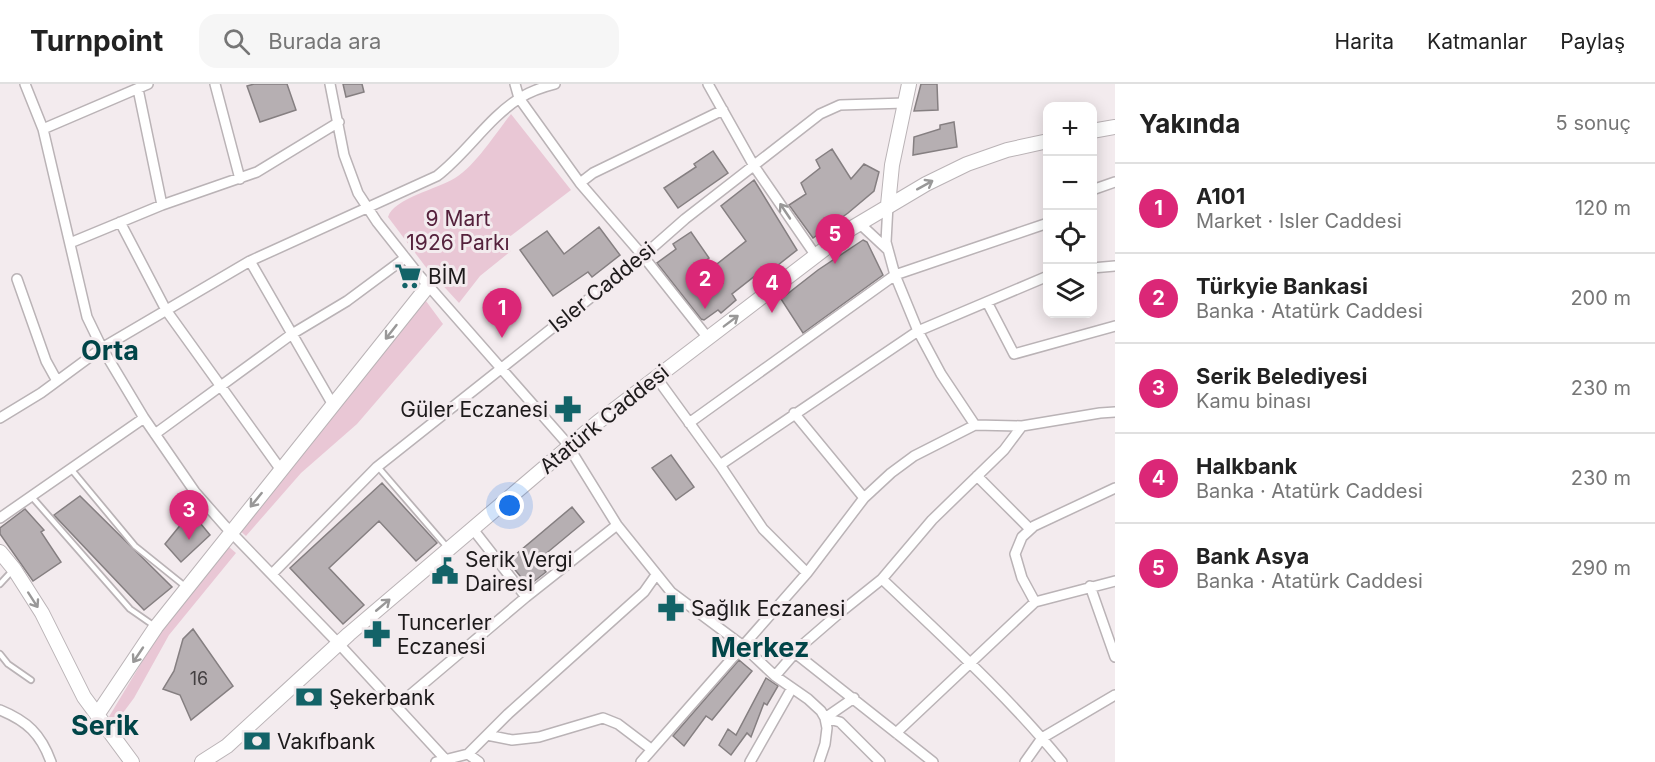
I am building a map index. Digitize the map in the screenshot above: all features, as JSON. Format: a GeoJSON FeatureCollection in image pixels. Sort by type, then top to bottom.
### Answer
{"type":"FeatureCollection","features":[{"type":"Feature","properties":{"kind":"main road"},"geometry":{"type":"LineString","coordinates":[[888,205],[892,165],[909,84]]}},
{"type":"Feature","properties":{"kind":"main road"},"geometry":{"type":"LineString","coordinates":[[1097,131],[1115,127]]}},
{"type":"Feature","properties":{"kind":"main road","name":"Atatürk Caddesi"},"geometry":{"type":"LineString","coordinates":[[202,762],[218,758],[227,746],[339,644],[568,446],[859,223],[926,184],[967,164],[1007,150],[1043,142]]}},
{"type":"Feature","properties":{"kind":"main road"},"geometry":{"type":"LineString","coordinates":[[97,715],[156,627],[428,286]]}},
{"type":"Feature","properties":{"kind":"main road"},"geometry":{"type":"LineString","coordinates":[[0,552],[14,569],[42,613],[84,697],[132,762]]}},
{"type":"Feature","properties":{"kind":"street"},"geometry":{"type":"LineString","coordinates":[[25,84],[44,129],[87,317],[102,348],[144,418],[195,492],[446,760]]}},
{"type":"Feature","properties":{"kind":"street"},"geometry":{"type":"LineString","coordinates":[[44,129],[148,84]]}},
{"type":"Feature","properties":{"kind":"street"},"geometry":{"type":"LineString","coordinates":[[215,84],[240,179]]}},
{"type":"Feature","properties":{"kind":"street"},"geometry":{"type":"LineString","coordinates":[[330,84],[344,155],[358,193],[428,286],[568,446],[617,525],[656,576],[671,592],[742,645],[775,676],[808,699],[825,718],[840,723],[880,762]]}},
{"type":"Feature","properties":{"kind":"street"},"geometry":{"type":"LineString","coordinates":[[515,84],[519,98],[580,183],[643,256],[708,338]]}},
{"type":"Feature","properties":{"kind":"street"},"geometry":{"type":"LineString","coordinates":[[0,418],[102,348],[250,261],[437,176],[451,166],[489,125],[519,98],[555,84]]}},
{"type":"Feature","properties":{"kind":"street"},"geometry":{"type":"LineString","coordinates":[[708,84],[754,166],[816,256]]}},
{"type":"Feature","properties":{"kind":"street"},"geometry":{"type":"LineString","coordinates":[[138,89],[162,205]]}},
{"type":"Feature","properties":{"kind":"street","name":"Isler Caddesi"},"geometry":{"type":"LineString","coordinates":[[272,574],[377,467],[643,256],[685,219],[820,114],[840,105],[905,103]]}},
{"type":"Feature","properties":{"kind":"street"},"geometry":{"type":"LineString","coordinates":[[580,183],[593,173],[723,110]]}},
{"type":"Feature","properties":{"kind":"street"},"geometry":{"type":"LineString","coordinates":[[70,243],[162,205],[257,172],[339,122]]}},
{"type":"Feature","properties":{"kind":"street"},"geometry":{"type":"LineString","coordinates":[[1097,188],[1115,182]]}},
{"type":"Feature","properties":{"kind":"street"},"geometry":{"type":"LineString","coordinates":[[888,205],[886,233],[888,251],[895,275],[918,331],[941,374],[975,425]]}},
{"type":"Feature","properties":{"kind":"street"},"geometry":{"type":"LineString","coordinates":[[120,222],[166,310],[281,470]]}},
{"type":"Feature","properties":{"kind":"street"},"geometry":{"type":"LineString","coordinates":[[859,223],[888,251]]}},
{"type":"Feature","properties":{"kind":"street"},"geometry":{"type":"LineString","coordinates":[[689,423],[895,275],[1043,224]]}},
{"type":"Feature","properties":{"kind":"street"},"geometry":{"type":"LineString","coordinates":[[155,434],[292,334],[346,301],[405,258]]}},
{"type":"Feature","properties":{"kind":"street"},"geometry":{"type":"LineString","coordinates":[[250,261],[333,405]]}},
{"type":"Feature","properties":{"kind":"street"},"geometry":{"type":"LineString","coordinates":[[1097,266],[1115,266]]}},
{"type":"Feature","properties":{"kind":"street"},"geometry":{"type":"LineString","coordinates":[[720,465],[918,331],[1043,278]]}},
{"type":"Feature","properties":{"kind":"street"},"geometry":{"type":"LineString","coordinates":[[17,279],[46,361],[57,381]]}},
{"type":"Feature","properties":{"kind":"street"},"geometry":{"type":"LineString","coordinates":[[987,302],[1014,354],[1115,326]]}},
{"type":"Feature","properties":{"kind":"street"},"geometry":{"type":"LineString","coordinates":[[656,377],[720,465],[762,529],[807,573]]}},
{"type":"Feature","properties":{"kind":"street"},"geometry":{"type":"LineString","coordinates":[[640,762],[807,573],[864,498],[891,472],[914,456],[975,425],[1022,426],[1115,412]]}},
{"type":"Feature","properties":{"kind":"street"},"geometry":{"type":"LineString","coordinates":[[794,413],[864,498]]}},
{"type":"Feature","properties":{"kind":"street"},"geometry":{"type":"LineString","coordinates":[[0,518],[144,418]]}},
{"type":"Feature","properties":{"kind":"street"},"geometry":{"type":"LineString","coordinates":[[775,676],[795,653],[882,579],[932,520],[1004,450],[1022,426]]}},
{"type":"Feature","properties":{"kind":"street"},"geometry":{"type":"LineString","coordinates":[[977,476],[1030,529]]}},
{"type":"Feature","properties":{"kind":"street"},"geometry":{"type":"LineString","coordinates":[[1035,602],[1022,578],[1015,554],[1022,537],[1034,525],[1115,488]]}},
{"type":"Feature","properties":{"kind":"street"},"geometry":{"type":"LineString","coordinates":[[397,706],[526,597],[617,525]]}},
{"type":"Feature","properties":{"kind":"street"},"geometry":{"type":"LineString","coordinates":[[472,528],[526,597]]}},
{"type":"Feature","properties":{"kind":"street"},"geometry":{"type":"LineString","coordinates":[[436,762],[468,754],[508,714],[644,592],[656,576]]}},
{"type":"Feature","properties":{"kind":"street"},"geometry":{"type":"LineString","coordinates":[[882,579],[969,663],[1042,738],[1062,762]]}},
{"type":"Feature","properties":{"kind":"street"},"geometry":{"type":"LineString","coordinates":[[896,733],[1035,602],[1115,581]]}},
{"type":"Feature","properties":{"kind":"street"},"geometry":{"type":"LineString","coordinates":[[1090,586],[1115,657]]}},
{"type":"Feature","properties":{"kind":"street"},"geometry":{"type":"LineString","coordinates":[[795,653],[933,762]]}},
{"type":"Feature","properties":{"kind":"street"},"geometry":{"type":"LineString","coordinates":[[750,762],[792,688]]}},
{"type":"Feature","properties":{"kind":"street"},"geometry":{"type":"LineString","coordinates":[[1025,762],[1042,738],[1115,695]]}},
{"type":"Feature","properties":{"kind":"street"},"geometry":{"type":"LineString","coordinates":[[825,718],[854,698]]}},
{"type":"Feature","properties":{"kind":"street"},"geometry":{"type":"LineString","coordinates":[[0,710],[18,717],[29,725],[46,748],[51,762]]}},
{"type":"Feature","properties":{"kind":"street"},"geometry":{"type":"LineString","coordinates":[[487,735],[512,740],[539,737],[603,718],[618,724],[651,749]]}},
{"type":"Feature","properties":{"kind":"street"},"geometry":{"type":"LineString","coordinates":[[819,762],[825,744],[827,728],[825,718]]}},
{"type":"Feature","properties":{"kind":"street"},"geometry":{"type":"LineString","coordinates":[[468,754],[479,762]]}},
{"type":"Feature","properties":{"kind":"lane"},"geometry":{"type":"LineString","coordinates":[[377,467],[449,549]]}},
{"type":"Feature","properties":{"kind":"lane"},"geometry":{"type":"LineString","coordinates":[[71,469],[135,546],[187,588]]}},
{"type":"Feature","properties":{"kind":"lane"},"geometry":{"type":"LineString","coordinates":[[32,497],[130,609],[156,627]]}},
{"type":"Feature","properties":{"kind":"lane"},"geometry":{"type":"LineString","coordinates":[[0,584],[14,569]]}},
{"type":"Feature","properties":{"kind":"lane"},"geometry":{"type":"LineString","coordinates":[[0,654],[8,664],[31,680]]}},
{"type":"Feature","properties":{"kind":"green space","name":"9 Mart 1926 Parkı"},"geometry":{"type":"Polygon","coordinates":[[[511,114],[571,190],[504,241],[511,251],[480,276],[459,303],[425,266],[388,217],[392,210],[407,199],[447,182],[463,172],[478,157],[511,114]]]}},
{"type":"Feature","properties":{"kind":"green space"},"geometry":{"type":"Polygon","coordinates":[[[426,301],[443,324],[357,424],[301,473],[246,536],[238,529],[426,301]]]}},
{"type":"Feature","properties":{"kind":"green space"},"geometry":{"type":"Polygon","coordinates":[[[228,546],[236,553],[169,635],[134,698],[114,725],[107,720],[160,632],[228,546]]]}},
{"type":"Feature","properties":{"kind":"building"},"geometry":{"type":"Polygon","coordinates":[[[287,84],[296,110],[260,122],[247,86],[287,84]]]}},
{"type":"Feature","properties":{"kind":"building"},"geometry":{"type":"Polygon","coordinates":[[[343,84],[362,84],[364,92],[346,97],[343,84]]]}},
{"type":"Feature","properties":{"kind":"building"},"geometry":{"type":"Polygon","coordinates":[[[921,84],[937,84],[938,110],[914,111],[921,84]]]}},
{"type":"Feature","properties":{"kind":"building"},"geometry":{"type":"Polygon","coordinates":[[[954,122],[957,147],[913,155],[914,137],[940,129],[940,125],[954,122]]]}},
{"type":"Feature","properties":{"kind":"building"},"geometry":{"type":"Polygon","coordinates":[[[832,149],[851,179],[864,164],[879,172],[874,191],[813,238],[789,205],[806,194],[801,183],[820,168],[816,160],[832,149]]]}},
{"type":"Feature","properties":{"kind":"building"},"geometry":{"type":"Polygon","coordinates":[[[713,151],[728,173],[678,208],[664,188],[696,167],[694,164],[713,151]]]}},
{"type":"Feature","properties":{"kind":"building"},"geometry":{"type":"Polygon","coordinates":[[[754,180],[797,250],[768,273],[765,268],[732,294],[736,300],[721,313],[718,310],[704,320],[701,319],[657,263],[676,249],[673,244],[691,232],[709,258],[692,270],[709,294],[723,283],[712,268],[746,241],[721,206],[754,180]]]}},
{"type":"Feature","properties":{"kind":"building"},"geometry":{"type":"Polygon","coordinates":[[[599,227],[620,255],[592,277],[588,272],[553,296],[520,250],[547,231],[564,254],[599,227]]]}},
{"type":"Feature","properties":{"kind":"building"},"geometry":{"type":"Polygon","coordinates":[[[863,240],[867,242],[883,275],[803,333],[781,299],[818,270],[863,240]]]}},
{"type":"Feature","properties":{"kind":"building"},"geometry":{"type":"Polygon","coordinates":[[[671,455],[694,487],[676,500],[652,468],[671,455]]]}},
{"type":"Feature","properties":{"kind":"building"},"geometry":{"type":"Polygon","coordinates":[[[382,483],[437,543],[416,561],[379,521],[329,568],[364,605],[343,624],[290,568],[382,483]]]}},
{"type":"Feature","properties":{"kind":"building"},"geometry":{"type":"Polygon","coordinates":[[[80,496],[172,587],[144,610],[54,515],[80,496]]]}},
{"type":"Feature","properties":{"kind":"building"},"geometry":{"type":"Polygon","coordinates":[[[572,507],[584,522],[537,561],[546,572],[528,586],[508,561],[572,507]]]}},
{"type":"Feature","properties":{"kind":"building"},"geometry":{"type":"Polygon","coordinates":[[[25,509],[44,530],[41,532],[61,562],[33,581],[0,534],[0,528],[25,509]]]}},
{"type":"Feature","properties":{"kind":"building"},"geometry":{"type":"Polygon","coordinates":[[[191,512],[210,535],[181,562],[165,544],[191,512]]]}},
{"type":"Feature","properties":{"kind":"building"},"geometry":{"type":"Polygon","coordinates":[[[193,629],[233,686],[191,720],[180,695],[163,689],[174,671],[183,639],[193,629]]]}},
{"type":"Feature","properties":{"kind":"building"},"geometry":{"type":"Polygon","coordinates":[[[739,660],[752,671],[712,720],[706,716],[684,746],[673,736],[739,660]]]}},
{"type":"Feature","properties":{"kind":"building"},"geometry":{"type":"Polygon","coordinates":[[[766,678],[778,686],[767,705],[764,703],[751,737],[747,733],[731,755],[719,745],[728,729],[736,735],[766,678]]]}},
{"type":"Feature","properties":{"kind":"place","name":"Bank Asya"},"geometry":{"type":"Point","coordinates":[835,264]}},
{"type":"Feature","properties":{"kind":"place","name":"BİM"},"geometry":{"type":"Point","coordinates":[408,276]}},
{"type":"Feature","properties":{"kind":"place","name":"Türkyie Bankasi"},"geometry":{"type":"Point","coordinates":[705,309]}},
{"type":"Feature","properties":{"kind":"place","name":"Halkbank"},"geometry":{"type":"Point","coordinates":[772,313]}},
{"type":"Feature","properties":{"kind":"place","name":"A101"},"geometry":{"type":"Point","coordinates":[502,338]}},
{"type":"Feature","properties":{"kind":"place","name":"Güler Eczanesi"},"geometry":{"type":"Point","coordinates":[568,409]}},
{"type":"Feature","properties":{"kind":"place","name":"Serik Belediyesi"},"geometry":{"type":"Point","coordinates":[189,540]}},
{"type":"Feature","properties":{"kind":"place","name":"Serik Vergi Dairesi"},"geometry":{"type":"Point","coordinates":[445,571]}},
{"type":"Feature","properties":{"kind":"place","name":"Sağlık Eczanesi"},"geometry":{"type":"Point","coordinates":[671,608]}},
{"type":"Feature","properties":{"kind":"place","name":"Tuncerler Eczanesi"},"geometry":{"type":"Point","coordinates":[377,634]}},
{"type":"Feature","properties":{"kind":"place","name":"Şekerbank"},"geometry":{"type":"Point","coordinates":[309,697]}},
{"type":"Feature","properties":{"kind":"place","name":"Vakıfbank"},"geometry":{"type":"Point","coordinates":[257,741]}},
{"type":"Feature","properties":{"kind":"district","name":"Orta"},"geometry":{"type":"Point","coordinates":[110,350]}},
{"type":"Feature","properties":{"kind":"district","name":"Merkez"},"geometry":{"type":"Point","coordinates":[760,647]}},
{"type":"Feature","properties":{"kind":"district","name":"Serik"},"geometry":{"type":"Point","coordinates":[105,725]}}]}
